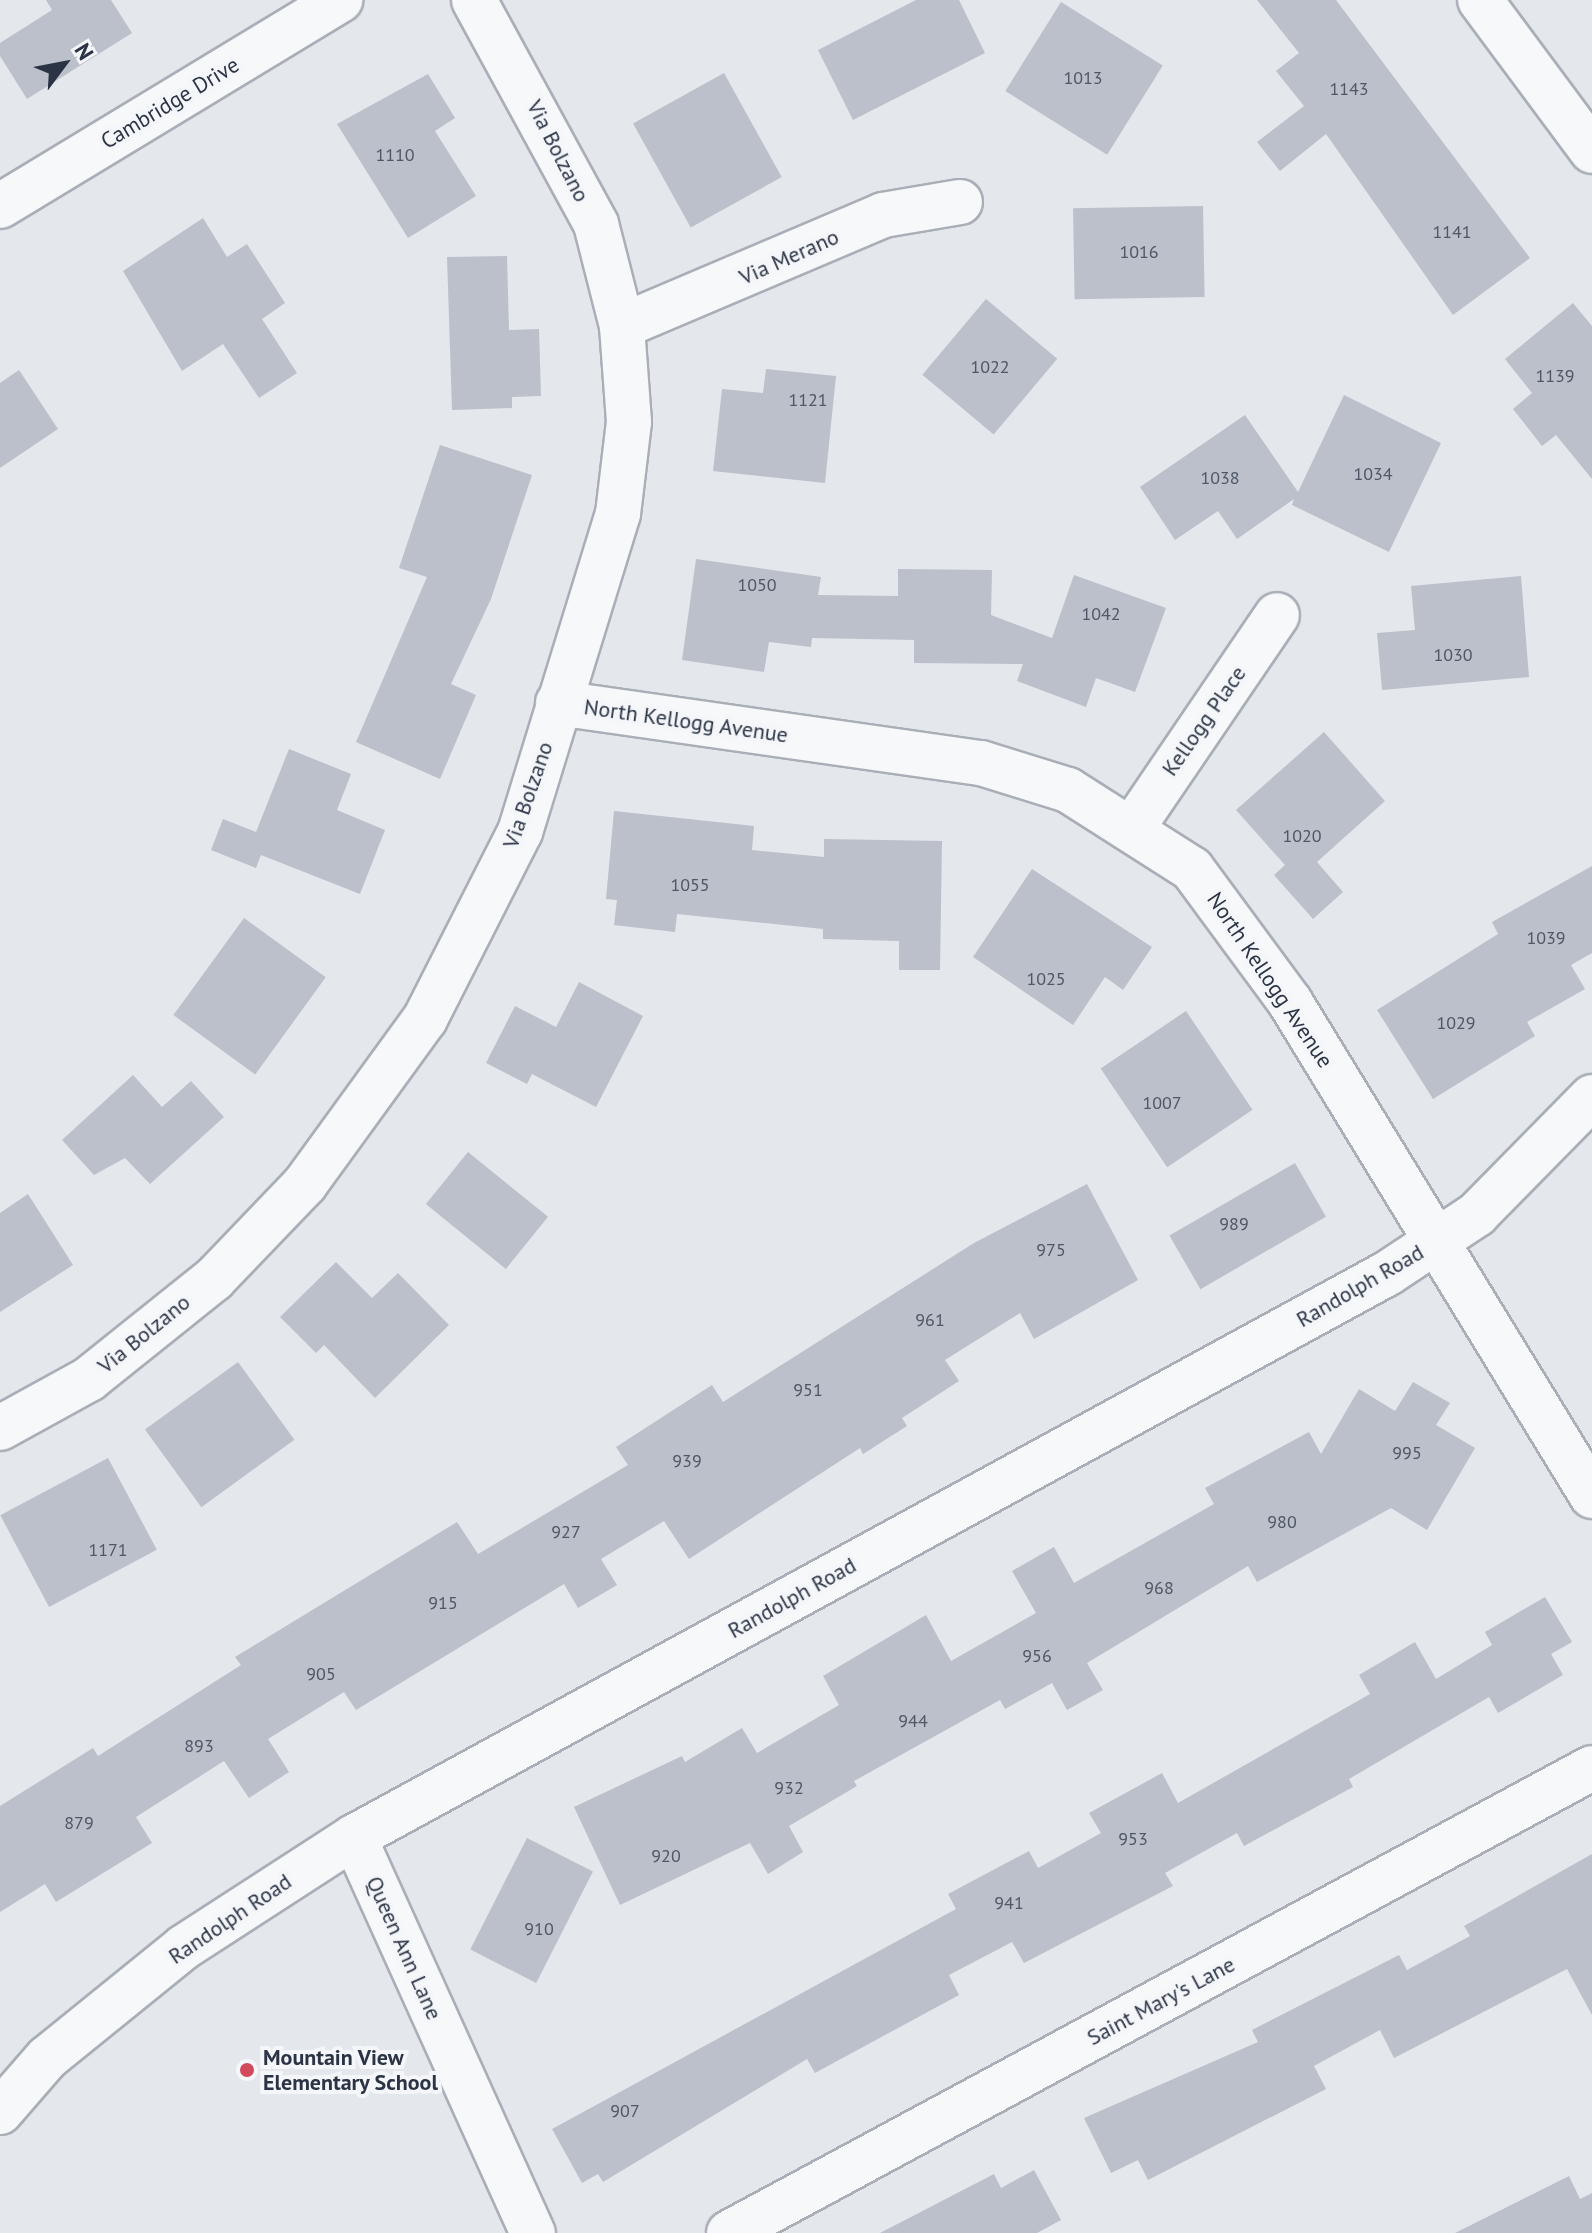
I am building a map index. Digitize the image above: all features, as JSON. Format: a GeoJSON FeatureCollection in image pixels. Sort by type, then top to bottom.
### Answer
{"type":"FeatureCollection","features":[{"type":"Feature","properties":{"kind":"street","name":"Cambridge Drive"},"geometry":{"type":"LineString","coordinates":[[0,206],[340,0]]}},
{"type":"Feature","properties":{"kind":"street","name":"Via Bolzano"},"geometry":{"type":"LineString","coordinates":[[0,1428],[89,1379],[214,1279],[305,1184],[372,1098],[425,1019],[520,832],[618,514],[629,422],[622,326],[596,224],[474,0]]}},
{"type":"Feature","properties":{"kind":"street"},"geometry":{"type":"LineString","coordinates":[[1480,0],[1592,151]]}},
{"type":"Feature","properties":{"kind":"street","name":"Via Merano"},"geometry":{"type":"LineString","coordinates":[[622,326],[883,215],[960,202]]}},
{"type":"Feature","properties":{"kind":"street","name":"Kellogg Place"},"geometry":{"type":"LineString","coordinates":[[1133,827],[1277,615]]}},
{"type":"Feature","properties":{"kind":"street","name":"North Kellogg Avenue"},"geometry":{"type":"LineString","coordinates":[[558,703],[981,763],[1068,790],[1133,827],[1192,869],[1223,906],[1290,1002],[1433,1244],[1592,1496]]}},
{"type":"Feature","properties":{"kind":"street","name":"Randolph Road"},"geometry":{"type":"LineString","coordinates":[[0,2112],[47,2058],[184,1947],[354,1837],[1433,1244],[1542,1156],[1592,1097]]}},
{"type":"Feature","properties":{"kind":"street","name":"Saint Mary's Lane"},"geometry":{"type":"LineString","coordinates":[[729,2233],[1592,1768]]}},
{"type":"Feature","properties":{"kind":"street","name":"Queen Ann Lane"},"geometry":{"type":"LineString","coordinates":[[354,1837],[533,2233]]}},
{"type":"Feature","properties":{"kind":"building"},"geometry":{"type":"Polygon","coordinates":[[[46,0],[111,0],[132,33],[27,99],[0,56],[0,43],[52,10],[46,0]]]}},
{"type":"Feature","properties":{"kind":"building"},"geometry":{"type":"Polygon","coordinates":[[[916,0],[959,0],[985,53],[853,120],[818,50],[916,0]]]}},
{"type":"Feature","properties":{"kind":"building"},"geometry":{"type":"Polygon","coordinates":[[[1257,0],[1336,0],[1530,258],[1453,315],[1326,134],[1280,171],[1257,142],[1304,106],[1276,71],[1299,53],[1257,0]]]}},
{"type":"Feature","properties":{"kind":"building"},"geometry":{"type":"Polygon","coordinates":[[[1061,2],[1163,66],[1107,155],[1005,91],[1061,2]]]}},
{"type":"Feature","properties":{"kind":"building"},"geometry":{"type":"Polygon","coordinates":[[[724,73],[782,177],[691,227],[633,123],[724,73]]]}},
{"type":"Feature","properties":{"kind":"building"},"geometry":{"type":"Polygon","coordinates":[[[428,74],[455,118],[435,131],[476,196],[408,238],[337,124],[428,74]]]}},
{"type":"Feature","properties":{"kind":"building"},"geometry":{"type":"Polygon","coordinates":[[[1203,206],[1205,297],[1075,299],[1073,208],[1203,206]]]}},
{"type":"Feature","properties":{"kind":"building"},"geometry":{"type":"Polygon","coordinates":[[[203,218],[227,257],[247,244],[285,303],[262,319],[297,373],[259,398],[223,344],[182,371],[123,271],[203,218]]]}},
{"type":"Feature","properties":{"kind":"building"},"geometry":{"type":"Polygon","coordinates":[[[507,256],[509,330],[539,329],[541,396],[512,397],[512,408],[452,410],[447,257],[507,256]]]}},
{"type":"Feature","properties":{"kind":"building"},"geometry":{"type":"Polygon","coordinates":[[[986,299],[1057,359],[994,435],[922,375],[986,299]]]}},
{"type":"Feature","properties":{"kind":"building"},"geometry":{"type":"Polygon","coordinates":[[[1573,303],[1592,326],[1592,479],[1556,435],[1542,446],[1513,409],[1532,393],[1505,359],[1573,303]]]}},
{"type":"Feature","properties":{"kind":"building"},"geometry":{"type":"Polygon","coordinates":[[[766,369],[836,376],[825,483],[713,471],[722,389],[763,393],[766,369]]]}},
{"type":"Feature","properties":{"kind":"building"},"geometry":{"type":"Polygon","coordinates":[[[19,370],[58,429],[0,468],[0,383],[19,370]]]}},
{"type":"Feature","properties":{"kind":"building"},"geometry":{"type":"Polygon","coordinates":[[[1344,395],[1441,443],[1389,552],[1292,505],[1294,499],[1237,539],[1218,511],[1175,540],[1140,487],[1245,415],[1298,492],[1344,395]]]}},
{"type":"Feature","properties":{"kind":"building"},"geometry":{"type":"Polygon","coordinates":[[[440,445],[532,475],[491,599],[451,684],[476,695],[440,779],[356,742],[427,577],[399,568],[440,445]]]}},
{"type":"Feature","properties":{"kind":"building"},"geometry":{"type":"Polygon","coordinates":[[[696,559],[821,577],[818,595],[898,596],[898,569],[992,570],[991,615],[1052,638],[1074,575],[1166,608],[1135,692],[1096,678],[1086,707],[1017,681],[1023,664],[914,663],[914,640],[812,638],[811,647],[769,642],[764,672],[682,660],[696,559]]]}},
{"type":"Feature","properties":{"kind":"building"},"geometry":{"type":"Polygon","coordinates":[[[1521,576],[1529,677],[1382,690],[1377,633],[1415,630],[1411,586],[1521,576]]]}},
{"type":"Feature","properties":{"kind":"building"},"geometry":{"type":"Polygon","coordinates":[[[1324,732],[1385,801],[1317,862],[1343,892],[1313,919],[1274,875],[1285,865],[1236,810],[1324,732]]]}},
{"type":"Feature","properties":{"kind":"building"},"geometry":{"type":"Polygon","coordinates":[[[289,749],[351,774],[337,810],[385,830],[360,894],[261,855],[256,868],[211,850],[223,819],[256,832],[289,749]]]}},
{"type":"Feature","properties":{"kind":"building"},"geometry":{"type":"Polygon","coordinates":[[[614,811],[754,826],[752,850],[824,857],[824,839],[942,841],[940,970],[899,970],[899,941],[823,939],[823,929],[677,914],[675,932],[614,925],[617,900],[606,899],[614,811]]]}},
{"type":"Feature","properties":{"kind":"building"},"geometry":{"type":"Polygon","coordinates":[[[1592,866],[1592,953],[1571,965],[1585,989],[1527,1022],[1535,1036],[1433,1099],[1377,1010],[1498,934],[1492,922],[1592,866]]]}},
{"type":"Feature","properties":{"kind":"building"},"geometry":{"type":"Polygon","coordinates":[[[1032,869],[1152,947],[1123,990],[1105,977],[1073,1025],[973,957],[1032,869]]]}},
{"type":"Feature","properties":{"kind":"building"},"geometry":{"type":"Polygon","coordinates":[[[244,918],[326,977],[255,1074],[173,1015],[244,918]]]}},
{"type":"Feature","properties":{"kind":"building"},"geometry":{"type":"Polygon","coordinates":[[[579,982],[643,1016],[596,1107],[532,1074],[527,1084],[486,1063],[515,1006],[556,1027],[579,982]]]}},
{"type":"Feature","properties":{"kind":"building"},"geometry":{"type":"Polygon","coordinates":[[[1186,1011],[1253,1110],[1167,1167],[1101,1069],[1186,1011]]]}},
{"type":"Feature","properties":{"kind":"building"},"geometry":{"type":"Polygon","coordinates":[[[133,1075],[162,1107],[191,1081],[224,1117],[150,1184],[125,1158],[94,1175],[62,1140],[133,1075]]]}},
{"type":"Feature","properties":{"kind":"building"},"geometry":{"type":"Polygon","coordinates":[[[468,1152],[548,1217],[506,1269],[426,1204],[468,1152]]]}},
{"type":"Feature","properties":{"kind":"building"},"geometry":{"type":"Polygon","coordinates":[[[1295,1163],[1326,1217],[1200,1289],[1169,1236],[1295,1163]]]}},
{"type":"Feature","properties":{"kind":"building"},"geometry":{"type":"Polygon","coordinates":[[[1087,1184],[1138,1280],[1034,1339],[1020,1313],[945,1360],[959,1381],[902,1418],[907,1426],[863,1454],[860,1448],[689,1559],[664,1521],[601,1559],[617,1585],[578,1608],[564,1584],[356,1710],[344,1692],[268,1739],[289,1772],[249,1798],[224,1761],[136,1817],[152,1843],[56,1902],[45,1884],[0,1912],[0,1806],[93,1748],[98,1756],[241,1665],[235,1657],[457,1522],[478,1554],[628,1465],[616,1447],[712,1385],[723,1402],[974,1243],[1087,1184]]]}},
{"type":"Feature","properties":{"kind":"building"},"geometry":{"type":"Polygon","coordinates":[[[28,1194],[73,1265],[0,1312],[0,1213],[28,1194]]]}},
{"type":"Feature","properties":{"kind":"building"},"geometry":{"type":"Polygon","coordinates":[[[336,1262],[372,1298],[398,1273],[449,1325],[375,1398],[324,1345],[316,1353],[280,1317],[336,1262]]]}},
{"type":"Feature","properties":{"kind":"building"},"geometry":{"type":"Polygon","coordinates":[[[238,1362],[294,1440],[201,1507],[145,1430],[238,1362]]]}},
{"type":"Feature","properties":{"kind":"building"},"geometry":{"type":"Polygon","coordinates":[[[1413,1382],[1450,1403],[1436,1425],[1475,1448],[1427,1530],[1391,1508],[1257,1582],[1248,1566],[1087,1663],[1103,1690],[1067,1710],[1052,1683],[1005,1709],[1000,1700],[854,1781],[857,1786],[789,1826],[803,1852],[768,1874],[750,1843],[620,1905],[574,1807],[682,1756],[685,1762],[742,1728],[757,1753],[839,1705],[823,1676],[926,1615],[951,1661],[1036,1613],[1012,1571],[1054,1547],[1074,1583],[1214,1504],[1205,1488],[1309,1432],[1321,1454],[1359,1389],[1395,1411],[1413,1382]]]}},
{"type":"Feature","properties":{"kind":"building"},"geometry":{"type":"Polygon","coordinates":[[[108,1458],[157,1550],[49,1607],[0,1515],[108,1458]]]}},
{"type":"Feature","properties":{"kind":"building"},"geometry":{"type":"Polygon","coordinates":[[[1545,1597],[1572,1642],[1551,1654],[1563,1675],[1498,1713],[1489,1697],[1349,1779],[1353,1787],[1244,1846],[1237,1833],[1165,1873],[1173,1886],[1024,1963],[1012,1942],[949,1975],[959,1995],[815,2073],[807,2059],[603,2182],[598,2174],[582,2183],[552,2129],[956,1909],[948,1894],[1029,1851],[1038,1868],[1101,1833],[1089,1813],[1162,1773],[1178,1803],[1370,1694],[1359,1675],[1415,1642],[1436,1679],[1492,1645],[1485,1632],[1545,1597]]]}},
{"type":"Feature","properties":{"kind":"building"},"geometry":{"type":"Polygon","coordinates":[[[527,1838],[593,1872],[536,1983],[470,1949],[527,1838]]]}},
{"type":"Feature","properties":{"kind":"building"},"geometry":{"type":"Polygon","coordinates":[[[1592,1854],[1592,2015],[1567,1969],[1394,2058],[1380,2030],[1314,2066],[1326,2089],[1148,2180],[1138,2160],[1111,2173],[1084,2118],[1258,2042],[1252,2030],[1399,1955],[1407,1970],[1470,1936],[1464,1926],[1592,1854]]]}},
{"type":"Feature","properties":{"kind":"building"},"geometry":{"type":"Polygon","coordinates":[[[1034,2170],[1061,2220],[1037,2233],[880,2233],[994,2174],[1001,2188],[1034,2170]]]}},
{"type":"Feature","properties":{"kind":"building"},"geometry":{"type":"Polygon","coordinates":[[[1569,2176],[1580,2199],[1592,2193],[1592,2233],[1455,2233],[1569,2176]]]}},
{"type":"Feature","properties":{"kind":"place","name":"Mountain View Elementary School"},"geometry":{"type":"Point","coordinates":[247,2070]}}]}
